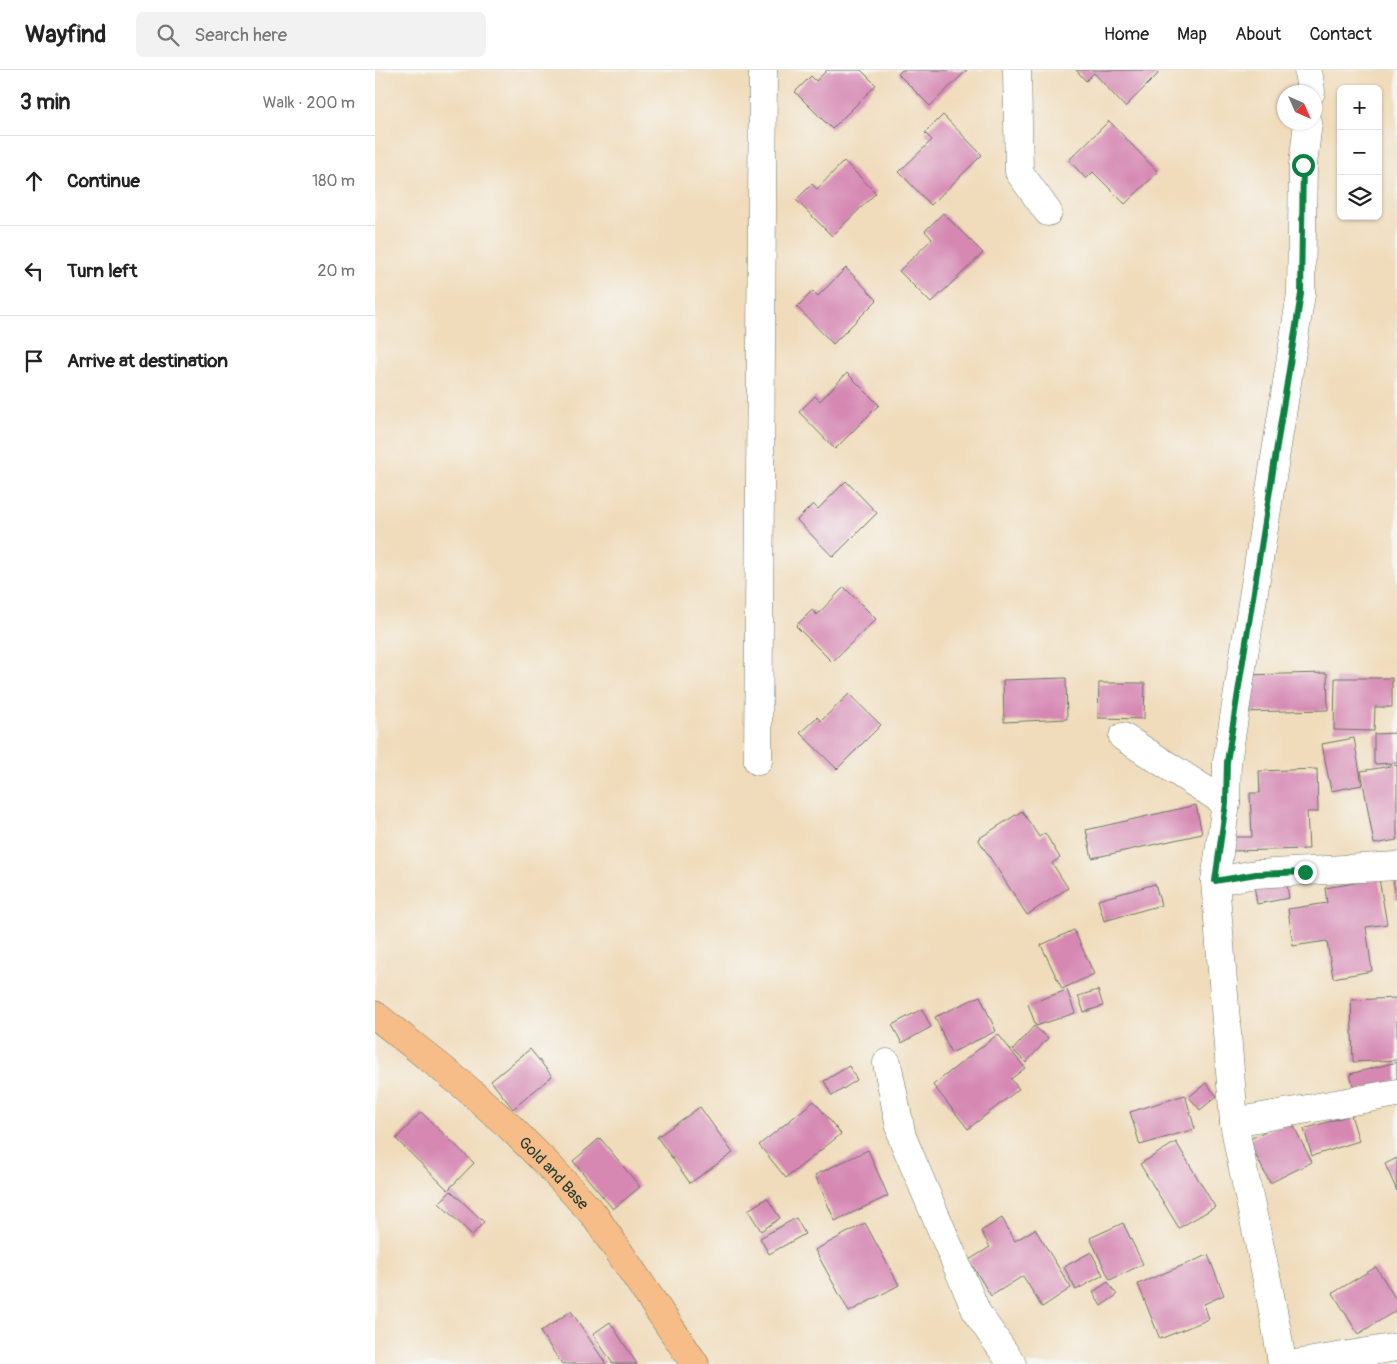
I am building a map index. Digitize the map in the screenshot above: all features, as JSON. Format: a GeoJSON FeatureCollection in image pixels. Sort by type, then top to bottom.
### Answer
{"type":"FeatureCollection","features":[{"type":"Feature","properties":{"kind":"main road","name":"Gold and Base"},"geometry":{"type":"LineString","coordinates":[[375,1015],[463,1086],[509,1126],[550,1167],[594,1215],[695,1364]]}},
{"type":"Feature","properties":{"kind":"street"},"geometry":{"type":"LineString","coordinates":[[758,761],[763,70]]}},
{"type":"Feature","properties":{"kind":"street"},"geometry":{"type":"LineString","coordinates":[[1017,70],[1019,172],[1048,212]]}},
{"type":"Feature","properties":{"kind":"street"},"geometry":{"type":"LineString","coordinates":[[1308,70],[1310,85]]}},
{"type":"Feature","properties":{"kind":"street"},"geometry":{"type":"LineString","coordinates":[[1282,1364],[1277,1328],[1234,1122],[1215,881],[1226,803],[1227,762],[1301,294],[1303,165],[1307,130]]}},
{"type":"Feature","properties":{"kind":"street"},"geometry":{"type":"LineString","coordinates":[[1123,737],[1226,803]]}},
{"type":"Feature","properties":{"kind":"street"},"geometry":{"type":"LineString","coordinates":[[1215,881],[1256,874],[1397,866]]}},
{"type":"Feature","properties":{"kind":"street"},"geometry":{"type":"LineString","coordinates":[[887,1063],[902,1137],[977,1313],[1012,1364]]}},
{"type":"Feature","properties":{"kind":"street"},"geometry":{"type":"LineString","coordinates":[[1234,1122],[1397,1093]]}},
{"type":"Feature","properties":{"kind":"street"},"geometry":{"type":"LineString","coordinates":[[1295,1364],[1397,1347]]}},
{"type":"Feature","properties":{"kind":"building"},"geometry":{"type":"Polygon","coordinates":[[[827,70],[861,70],[876,85],[832,129],[795,92],[811,76],[816,81],[827,70]]]}},
{"type":"Feature","properties":{"kind":"building"},"geometry":{"type":"Polygon","coordinates":[[[902,70],[967,70],[930,106],[898,74],[902,70]]]}},
{"type":"Feature","properties":{"kind":"building"},"geometry":{"type":"Polygon","coordinates":[[[1076,70],[1154,70],[1158,74],[1125,107],[1094,73],[1086,81],[1076,70]]]}},
{"type":"Feature","properties":{"kind":"building"},"geometry":{"type":"Polygon","coordinates":[[[943,115],[982,155],[931,205],[899,172],[932,140],[925,133],[943,115]]]}},
{"type":"Feature","properties":{"kind":"building"},"geometry":{"type":"Polygon","coordinates":[[[1109,121],[1158,172],[1125,204],[1093,172],[1086,179],[1069,160],[1109,121]]]}},
{"type":"Feature","properties":{"kind":"building"},"geometry":{"type":"Polygon","coordinates":[[[844,161],[876,193],[832,236],[796,200],[812,184],[817,189],[844,161]]]}},
{"type":"Feature","properties":{"kind":"building"},"geometry":{"type":"Polygon","coordinates":[[[943,213],[983,253],[931,303],[899,271],[932,239],[925,231],[943,213]]]}},
{"type":"Feature","properties":{"kind":"building"},"geometry":{"type":"Polygon","coordinates":[[[846,268],[877,300],[833,344],[797,307],[813,291],[818,296],[846,268]]]}},
{"type":"Feature","properties":{"kind":"building"},"geometry":{"type":"Polygon","coordinates":[[[847,373],[879,405],[835,449],[799,412],[815,396],[820,401],[847,373]]]}},
{"type":"Feature","properties":{"kind":"building"},"geometry":{"type":"Polygon","coordinates":[[[846,481],[877,513],[833,557],[797,520],[813,504],[818,509],[846,481]]]}},
{"type":"Feature","properties":{"kind":"building"},"geometry":{"type":"Polygon","coordinates":[[[844,587],[876,619],[832,662],[796,626],[812,610],[817,615],[844,587]]]}},
{"type":"Feature","properties":{"kind":"building"},"geometry":{"type":"Polygon","coordinates":[[[1327,673],[1328,710],[1242,712],[1242,675],[1327,673]]]}},
{"type":"Feature","properties":{"kind":"building"},"geometry":{"type":"Polygon","coordinates":[[[1066,678],[1067,719],[1004,722],[1003,680],[1066,678]]]}},
{"type":"Feature","properties":{"kind":"building"},"geometry":{"type":"Polygon","coordinates":[[[1335,678],[1392,678],[1392,707],[1375,707],[1374,731],[1334,730],[1335,678]]]}},
{"type":"Feature","properties":{"kind":"building"},"geometry":{"type":"Polygon","coordinates":[[[1099,683],[1145,683],[1144,719],[1098,718],[1099,683]]]}},
{"type":"Feature","properties":{"kind":"building"},"geometry":{"type":"Polygon","coordinates":[[[849,694],[881,725],[837,769],[800,733],[817,717],[821,721],[849,694]]]}},
{"type":"Feature","properties":{"kind":"building"},"geometry":{"type":"Polygon","coordinates":[[[1397,733],[1397,763],[1374,764],[1374,734],[1397,733]]]}},
{"type":"Feature","properties":{"kind":"building"},"geometry":{"type":"Polygon","coordinates":[[[1354,738],[1362,785],[1331,791],[1322,744],[1354,738]]]}},
{"type":"Feature","properties":{"kind":"building"},"geometry":{"type":"Polygon","coordinates":[[[1397,765],[1397,840],[1374,844],[1361,771],[1397,765]]]}},
{"type":"Feature","properties":{"kind":"building"},"geometry":{"type":"Polygon","coordinates":[[[1317,769],[1318,812],[1307,812],[1309,849],[1233,851],[1233,837],[1252,837],[1250,793],[1260,793],[1259,771],[1317,769]]]}},
{"type":"Feature","properties":{"kind":"building"},"geometry":{"type":"Polygon","coordinates":[[[1196,805],[1202,834],[1092,858],[1086,830],[1196,805]]]}},
{"type":"Feature","properties":{"kind":"building"},"geometry":{"type":"Polygon","coordinates":[[[1022,811],[1039,837],[1045,833],[1060,858],[1052,863],[1068,888],[1027,915],[978,839],[1022,811]]]}},
{"type":"Feature","properties":{"kind":"building"},"geometry":{"type":"Polygon","coordinates":[[[1393,873],[1397,873],[1397,899],[1395,899],[1393,873]]]}},
{"type":"Feature","properties":{"kind":"building"},"geometry":{"type":"Polygon","coordinates":[[[1286,879],[1289,898],[1257,904],[1254,885],[1286,879]]]}},
{"type":"Feature","properties":{"kind":"building"},"geometry":{"type":"Polygon","coordinates":[[[1379,879],[1387,924],[1366,927],[1372,971],[1333,978],[1327,941],[1293,946],[1288,909],[1327,903],[1325,888],[1379,879]]]}},
{"type":"Feature","properties":{"kind":"building"},"geometry":{"type":"Polygon","coordinates":[[[1155,884],[1161,905],[1104,921],[1098,900],[1155,884]]]}},
{"type":"Feature","properties":{"kind":"building"},"geometry":{"type":"Polygon","coordinates":[[[1074,930],[1094,974],[1062,989],[1041,945],[1074,930]]]}},
{"type":"Feature","properties":{"kind":"building"},"geometry":{"type":"Polygon","coordinates":[[[1067,990],[1075,1013],[1036,1026],[1028,1004],[1067,990]]]}},
{"type":"Feature","properties":{"kind":"building"},"geometry":{"type":"Polygon","coordinates":[[[1098,990],[1103,1006],[1084,1012],[1078,996],[1098,990]]]}},
{"type":"Feature","properties":{"kind":"building"},"geometry":{"type":"Polygon","coordinates":[[[980,996],[996,1031],[951,1053],[935,1017],[980,996]]]}},
{"type":"Feature","properties":{"kind":"building"},"geometry":{"type":"Polygon","coordinates":[[[1397,998],[1397,1060],[1353,1062],[1351,1000],[1397,998]]]}},
{"type":"Feature","properties":{"kind":"building"},"geometry":{"type":"Polygon","coordinates":[[[922,1009],[931,1027],[902,1043],[892,1025],[922,1009]]]}},
{"type":"Feature","properties":{"kind":"building"},"geometry":{"type":"Polygon","coordinates":[[[1034,1026],[1048,1038],[1026,1063],[1013,1050],[1034,1026]]]}},
{"type":"Feature","properties":{"kind":"building"},"geometry":{"type":"Polygon","coordinates":[[[998,1034],[1025,1068],[1011,1079],[1019,1089],[968,1129],[933,1085],[998,1034]]]}},
{"type":"Feature","properties":{"kind":"building"},"geometry":{"type":"Polygon","coordinates":[[[530,1049],[552,1076],[513,1109],[491,1081],[530,1049]]]}},
{"type":"Feature","properties":{"kind":"building"},"geometry":{"type":"Polygon","coordinates":[[[1397,1062],[1397,1081],[1355,1092],[1350,1074],[1397,1062]]]}},
{"type":"Feature","properties":{"kind":"building"},"geometry":{"type":"Polygon","coordinates":[[[849,1066],[857,1080],[832,1096],[824,1081],[849,1066]]]}},
{"type":"Feature","properties":{"kind":"building"},"geometry":{"type":"Polygon","coordinates":[[[1206,1083],[1217,1096],[1200,1110],[1189,1097],[1206,1083]]]}},
{"type":"Feature","properties":{"kind":"building"},"geometry":{"type":"Polygon","coordinates":[[[1185,1095],[1195,1129],[1140,1145],[1130,1112],[1185,1095]]]}},
{"type":"Feature","properties":{"kind":"building"},"geometry":{"type":"Polygon","coordinates":[[[814,1101],[841,1134],[786,1178],[759,1145],[814,1101]]]}},
{"type":"Feature","properties":{"kind":"building"},"geometry":{"type":"Polygon","coordinates":[[[700,1107],[733,1153],[690,1183],[657,1137],[700,1107]]]}},
{"type":"Feature","properties":{"kind":"building"},"geometry":{"type":"Polygon","coordinates":[[[421,1112],[474,1163],[448,1190],[396,1139],[421,1112]]]}},
{"type":"Feature","properties":{"kind":"building"},"geometry":{"type":"Polygon","coordinates":[[[1351,1115],[1359,1141],[1312,1156],[1304,1129],[1351,1115]]]}},
{"type":"Feature","properties":{"kind":"building"},"geometry":{"type":"Polygon","coordinates":[[[1290,1119],[1312,1162],[1270,1183],[1248,1140],[1290,1119]]]}},
{"type":"Feature","properties":{"kind":"building"},"geometry":{"type":"Polygon","coordinates":[[[600,1138],[640,1187],[613,1209],[573,1161],[600,1138]]]}},
{"type":"Feature","properties":{"kind":"building"},"geometry":{"type":"Polygon","coordinates":[[[1176,1142],[1215,1207],[1179,1228],[1140,1164],[1176,1142]]]}},
{"type":"Feature","properties":{"kind":"building"},"geometry":{"type":"Polygon","coordinates":[[[868,1150],[888,1196],[835,1221],[815,1175],[868,1150]]]}},
{"type":"Feature","properties":{"kind":"building"},"geometry":{"type":"Polygon","coordinates":[[[1397,1158],[1397,1191],[1385,1164],[1397,1158]]]}},
{"type":"Feature","properties":{"kind":"building"},"geometry":{"type":"Polygon","coordinates":[[[451,1191],[484,1222],[472,1235],[439,1203],[451,1191]]]}},
{"type":"Feature","properties":{"kind":"building"},"geometry":{"type":"Polygon","coordinates":[[[767,1198],[780,1218],[761,1231],[748,1210],[767,1198]]]}},
{"type":"Feature","properties":{"kind":"building"},"geometry":{"type":"Polygon","coordinates":[[[796,1218],[805,1234],[769,1254],[760,1238],[796,1218]]]}},
{"type":"Feature","properties":{"kind":"building"},"geometry":{"type":"Polygon","coordinates":[[[1002,1218],[1015,1241],[1035,1229],[1071,1288],[1042,1307],[1023,1276],[991,1296],[969,1260],[990,1247],[981,1231],[1002,1218]]]}},
{"type":"Feature","properties":{"kind":"building"},"geometry":{"type":"Polygon","coordinates":[[[865,1223],[899,1285],[849,1312],[815,1250],[865,1223]]]}},
{"type":"Feature","properties":{"kind":"building"},"geometry":{"type":"Polygon","coordinates":[[[1123,1223],[1143,1264],[1110,1280],[1090,1238],[1123,1223]]]}},
{"type":"Feature","properties":{"kind":"building"},"geometry":{"type":"Polygon","coordinates":[[[1091,1252],[1103,1275],[1076,1290],[1064,1267],[1091,1252]]]}},
{"type":"Feature","properties":{"kind":"building"},"geometry":{"type":"Polygon","coordinates":[[[1208,1255],[1224,1295],[1204,1304],[1209,1319],[1160,1339],[1138,1284],[1208,1255]]]}},
{"type":"Feature","properties":{"kind":"building"},"geometry":{"type":"Polygon","coordinates":[[[1376,1267],[1397,1301],[1397,1310],[1358,1334],[1333,1293],[1376,1267]]]}},
{"type":"Feature","properties":{"kind":"building"},"geometry":{"type":"Polygon","coordinates":[[[1108,1282],[1117,1295],[1101,1306],[1093,1292],[1108,1282]]]}},
{"type":"Feature","properties":{"kind":"building"},"geometry":{"type":"Polygon","coordinates":[[[571,1311],[606,1364],[562,1364],[540,1332],[571,1311]]]}},
{"type":"Feature","properties":{"kind":"building"},"geometry":{"type":"Polygon","coordinates":[[[610,1322],[637,1364],[613,1364],[593,1334],[610,1322]]]}},
{"type":"Feature","properties":{"kind":"route"},"geometry":{"type":"LineString","coordinates":[[1303,165],[1301,294],[1227,762],[1226,803],[1215,881],[1256,874],[1305,872]]}}]}
